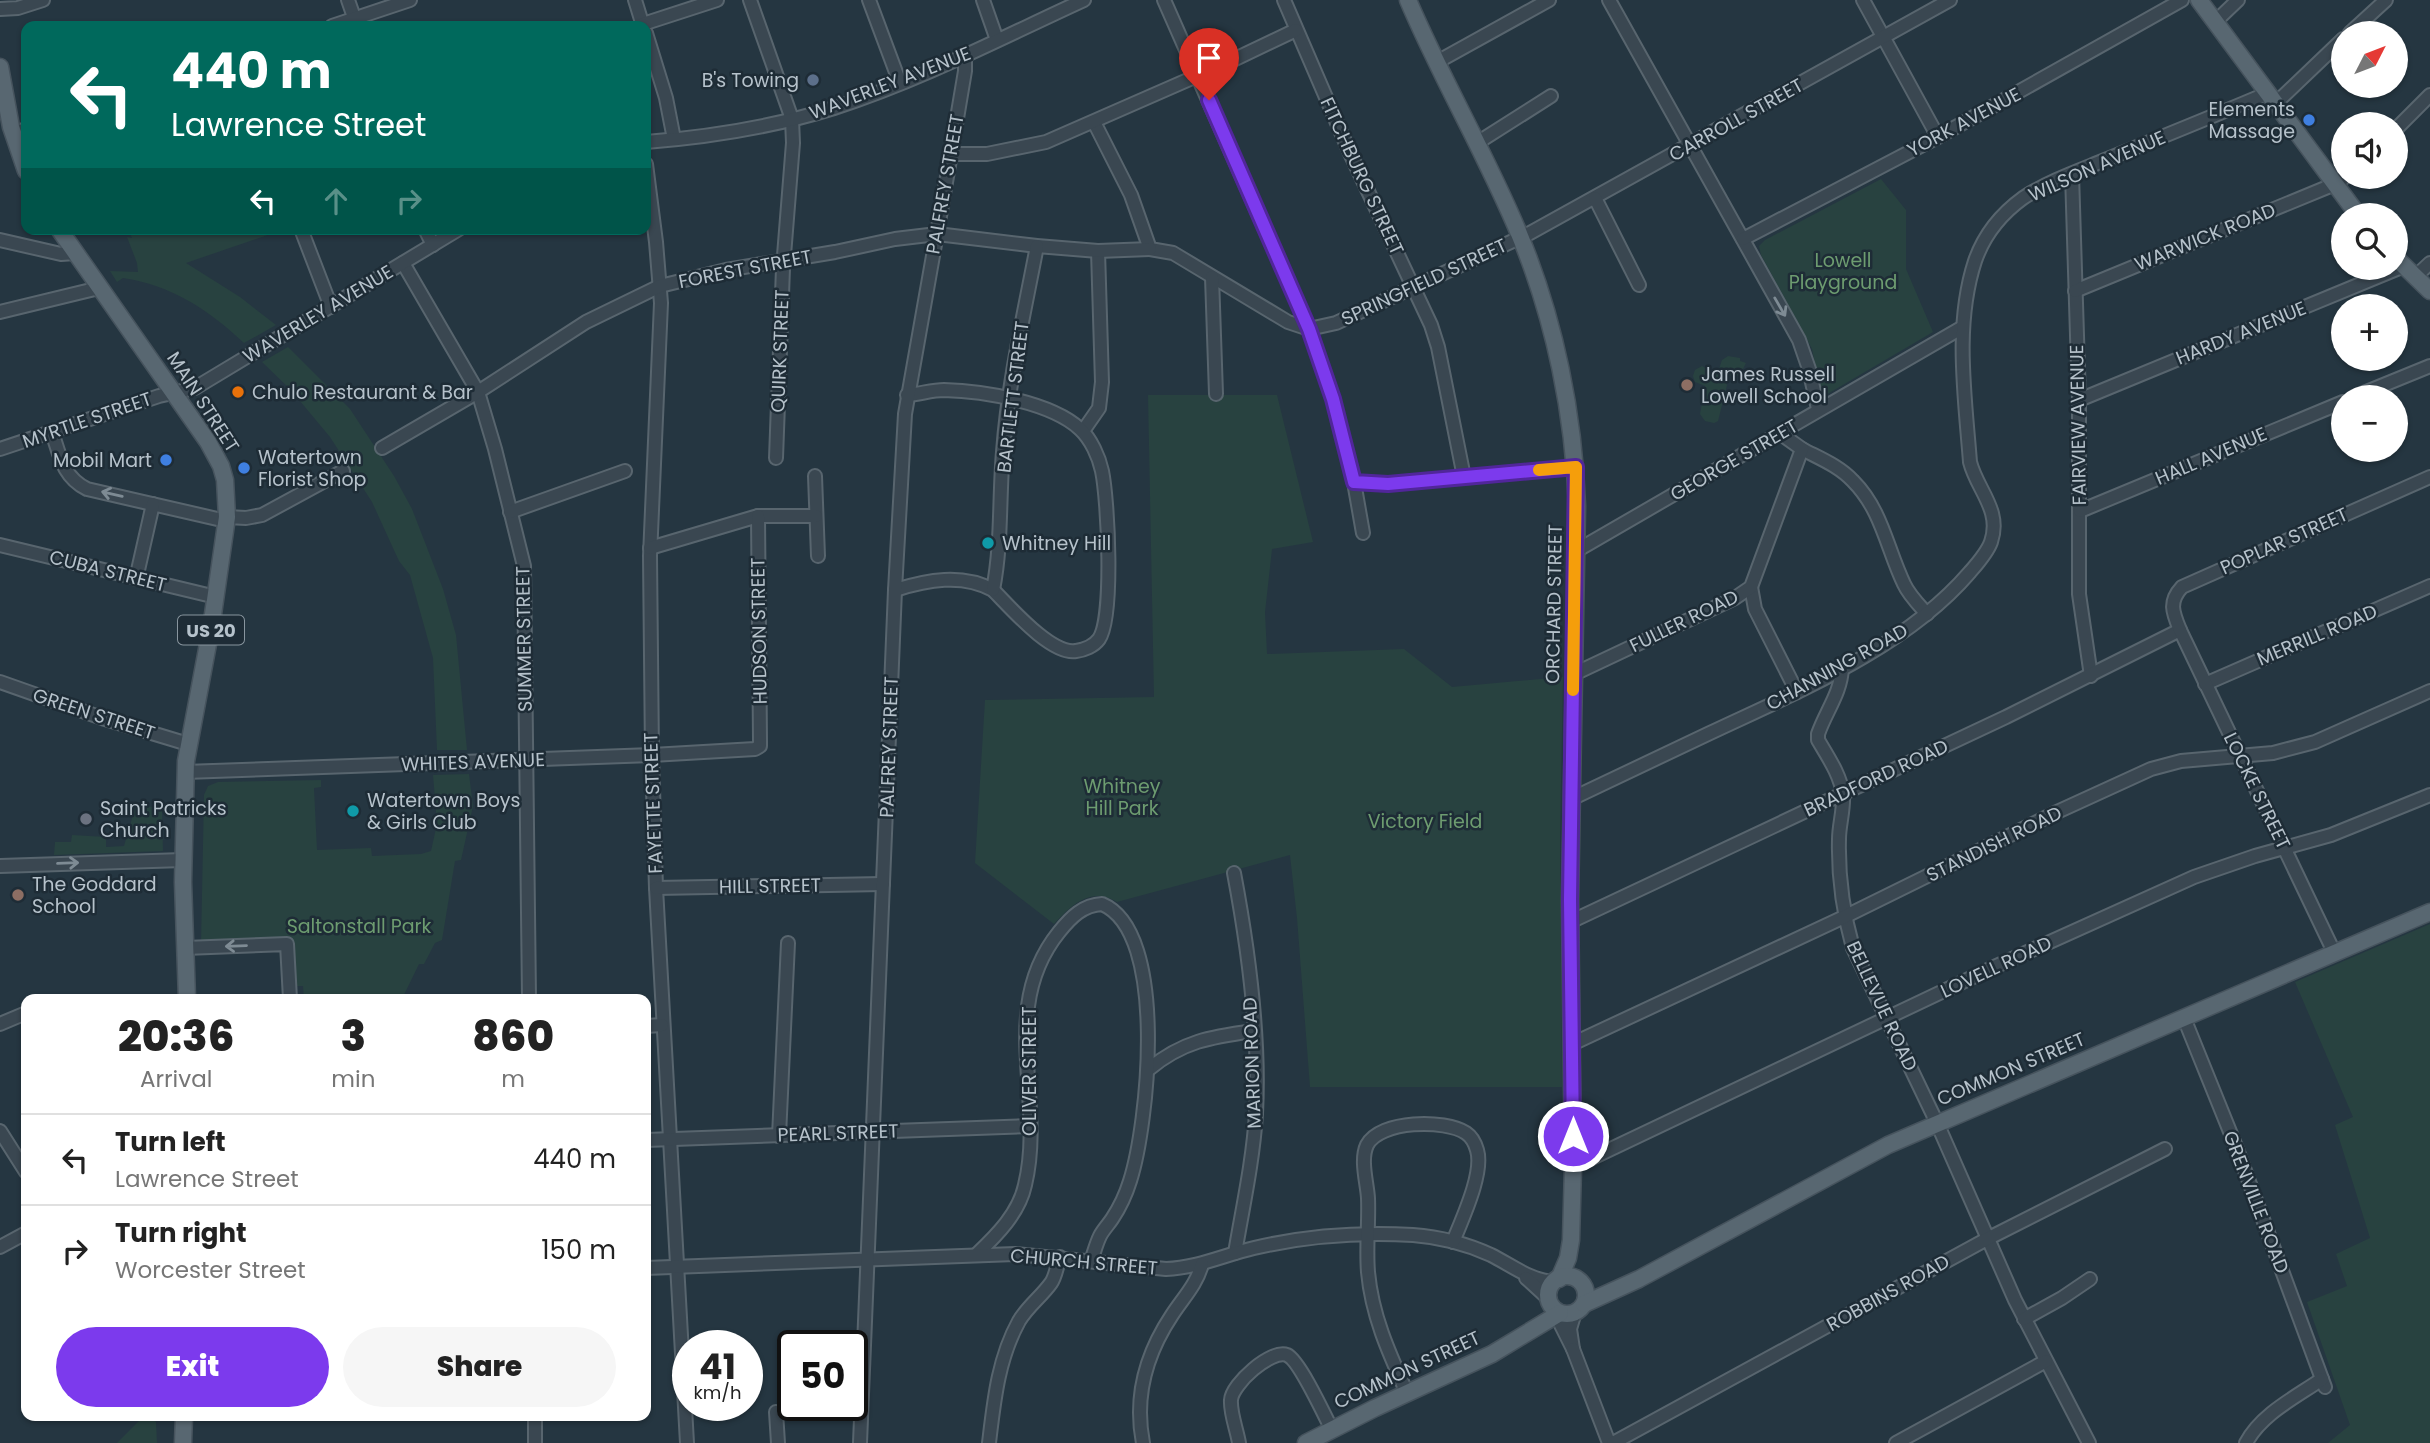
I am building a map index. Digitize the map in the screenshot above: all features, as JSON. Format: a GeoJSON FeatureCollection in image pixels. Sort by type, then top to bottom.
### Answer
{"type":"FeatureCollection","features":[{"type":"Feature","properties":{"kind":"main road","name":"ORCHARD STREET"},"geometry":{"type":"LineString","coordinates":[[1408,0],[1521,238],[1544,307],[1561,374],[1576,467],[1570,922],[1573,1167],[1571,1240],[1568,1258],[1557,1280]]}},
{"type":"Feature","properties":{"kind":"main road"},"geometry":{"type":"LineString","coordinates":[[2199,0],[2272,98],[2331,170]]}},
{"type":"Feature","properties":{"kind":"main road"},"geometry":{"type":"LineString","coordinates":[[0,67],[20,132]]}},
{"type":"Feature","properties":{"kind":"main road","name":"MAIN STREET"},"geometry":{"type":"LineString","coordinates":[[63,235],[208,442],[221,466],[227,495],[227,519],[216,597],[185,772],[183,860],[187,994]]}},
{"type":"Feature","properties":{"kind":"main road"},"geometry":{"type":"LineString","coordinates":[[2408,270],[2430,292]]}},
{"type":"Feature","properties":{"kind":"main road","name":"COMMON STREET"},"geometry":{"type":"LineString","coordinates":[[1306,1443],[1492,1354],[1525,1333],[1619,1288],[1862,1158],[1937,1123],[2430,912]]}},
{"type":"Feature","properties":{"kind":"main road","name":"ORCHARD STREET"},"geometry":{"type":"LineString","coordinates":[[1571,1240],[1581,1282]]}},
{"type":"Feature","properties":{"kind":"main road"},"geometry":{"type":"LineString","coordinates":[[1581,1282],[1586,1292],[1570,1310],[1553,1307],[1549,1299],[1550,1290],[1557,1280],[1571,1277],[1581,1282],[1619,1288]]}},
{"type":"Feature","properties":{"kind":"main road","name":"COMMON STREET"},"geometry":{"type":"LineString","coordinates":[[1525,1333],[1539,1318],[1549,1299]]}},
{"type":"Feature","properties":{"kind":"street"},"geometry":{"type":"LineString","coordinates":[[0,9],[22,7],[43,0]]}},
{"type":"Feature","properties":{"kind":"street"},"geometry":{"type":"LineString","coordinates":[[348,0],[356,21]]}},
{"type":"Feature","properties":{"kind":"street"},"geometry":{"type":"LineString","coordinates":[[358,21],[410,0]]}},
{"type":"Feature","properties":{"kind":"street"},"geometry":{"type":"LineString","coordinates":[[635,0],[642,21]]}},
{"type":"Feature","properties":{"kind":"street"},"geometry":{"type":"LineString","coordinates":[[651,25],[718,0]]}},
{"type":"Feature","properties":{"kind":"street","name":"QUIRK STREET"},"geometry":{"type":"LineString","coordinates":[[750,0],[792,119],[793,143],[784,261],[776,458]]}},
{"type":"Feature","properties":{"kind":"street"},"geometry":{"type":"LineString","coordinates":[[869,0],[900,83]]}},
{"type":"Feature","properties":{"kind":"street"},"geometry":{"type":"LineString","coordinates":[[983,0],[997,40]]}},
{"type":"Feature","properties":{"kind":"street","name":"WAVERLEY AVENUE"},"geometry":{"type":"LineString","coordinates":[[651,141],[719,135],[832,109],[965,57],[1084,0]]}},
{"type":"Feature","properties":{"kind":"street"},"geometry":{"type":"LineString","coordinates":[[1164,0],[1309,329],[1333,399],[1354,482],[1363,533]]}},
{"type":"Feature","properties":{"kind":"street","name":"FITCHBURG STREET"},"geometry":{"type":"LineString","coordinates":[[1284,0],[1438,347],[1464,477]]}},
{"type":"Feature","properties":{"kind":"street"},"geometry":{"type":"LineString","coordinates":[[1437,62],[1549,0]]}},
{"type":"Feature","properties":{"kind":"street"},"geometry":{"type":"LineString","coordinates":[[1609,0],[1799,340],[1818,409]]}},
{"type":"Feature","properties":{"kind":"street"},"geometry":{"type":"LineString","coordinates":[[1863,0],[1938,137]]}},
{"type":"Feature","properties":{"kind":"street","name":"CARROLL STREET"},"geometry":{"type":"LineString","coordinates":[[1521,238],[1950,0]]}},
{"type":"Feature","properties":{"kind":"street","name":"YORK AVENUE"},"geometry":{"type":"LineString","coordinates":[[1745,243],[2182,0]]}},
{"type":"Feature","properties":{"kind":"street"},"geometry":{"type":"LineString","coordinates":[[2216,22],[2238,0]]}},
{"type":"Feature","properties":{"kind":"street"},"geometry":{"type":"LineString","coordinates":[[2363,21],[2386,0]]}},
{"type":"Feature","properties":{"kind":"street"},"geometry":{"type":"LineString","coordinates":[[951,154],[987,154],[1046,142],[1296,30]]}},
{"type":"Feature","properties":{"kind":"street"},"geometry":{"type":"LineString","coordinates":[[2272,98],[2331,49]]}},
{"type":"Feature","properties":{"kind":"street"},"geometry":{"type":"LineString","coordinates":[[651,50],[666,98],[674,139]]}},
{"type":"Feature","properties":{"kind":"street","name":"PALFREY STREET"},"geometry":{"type":"LineString","coordinates":[[860,1443],[895,590],[908,395],[965,71],[965,57]]}},
{"type":"Feature","properties":{"kind":"street"},"geometry":{"type":"LineString","coordinates":[[2408,117],[2430,95]]}},
{"type":"Feature","properties":{"kind":"street"},"geometry":{"type":"LineString","coordinates":[[1477,143],[1552,96]]}},
{"type":"Feature","properties":{"kind":"street","name":"WILSON AVENUE"},"geometry":{"type":"LineString","coordinates":[[1963,327],[1976,258],[1989,233],[2002,216],[2024,197],[2072,174],[2272,98]]}},
{"type":"Feature","properties":{"kind":"street"},"geometry":{"type":"LineString","coordinates":[[1094,122],[1131,195],[1150,248],[1173,253],[1270,313],[1309,329]]}},
{"type":"Feature","properties":{"kind":"street","name":"FAIRVIEW AVENUE"},"geometry":{"type":"LineString","coordinates":[[2072,174],[2079,400],[2079,594],[2091,676]]}},
{"type":"Feature","properties":{"kind":"street","name":"WARWICK ROAD"},"geometry":{"type":"LineString","coordinates":[[2075,290],[2331,185]]}},
{"type":"Feature","properties":{"kind":"street"},"geometry":{"type":"LineString","coordinates":[[1595,198],[1639,285]]}},
{"type":"Feature","properties":{"kind":"street","name":"FAYETTE STREET"},"geometry":{"type":"LineString","coordinates":[[651,218],[661,303],[650,548],[652,755],[662,1025],[687,1443]]}},
{"type":"Feature","properties":{"kind":"street","name":"FOREST STREET"},"geometry":{"type":"LineString","coordinates":[[382,448],[478,392],[586,322],[660,286],[726,270],[895,239],[937,234],[1098,251],[1150,248]]}},
{"type":"Feature","properties":{"kind":"street"},"geometry":{"type":"LineString","coordinates":[[303,235],[331,307]]}},
{"type":"Feature","properties":{"kind":"street"},"geometry":{"type":"LineString","coordinates":[[428,235],[433,245]]}},
{"type":"Feature","properties":{"kind":"street","name":"WAVERLEY AVENUE"},"geometry":{"type":"LineString","coordinates":[[174,393],[195,388],[449,235]]}},
{"type":"Feature","properties":{"kind":"street","name":"SPRINGFIELD STREET"},"geometry":{"type":"LineString","coordinates":[[1309,329],[1336,323],[1521,238]]}},
{"type":"Feature","properties":{"kind":"street"},"geometry":{"type":"LineString","coordinates":[[0,240],[61,254],[75,253]]}},
{"type":"Feature","properties":{"kind":"street","name":"BARTLETT STREET"},"geometry":{"type":"LineString","coordinates":[[993,590],[998,566],[1003,453],[1037,246]]}},
{"type":"Feature","properties":{"kind":"street"},"geometry":{"type":"LineString","coordinates":[[1083,431],[1099,408],[1102,382],[1098,251]]}},
{"type":"Feature","properties":{"kind":"street","name":"SUMMER STREET"},"geometry":{"type":"LineString","coordinates":[[403,263],[478,392],[524,566],[529,994]]}},
{"type":"Feature","properties":{"kind":"street"},"geometry":{"type":"LineString","coordinates":[[2408,267],[2430,263]]}},
{"type":"Feature","properties":{"kind":"street"},"geometry":{"type":"LineString","coordinates":[[1212,277],[1216,394]]}},
{"type":"Feature","properties":{"kind":"street","name":"HARDY AVENUE"},"geometry":{"type":"LineString","coordinates":[[2079,400],[2373,280]]}},
{"type":"Feature","properties":{"kind":"street"},"geometry":{"type":"LineString","coordinates":[[0,312],[99,288]]}},
{"type":"Feature","properties":{"kind":"street","name":"GEORGE STREET"},"geometry":{"type":"LineString","coordinates":[[1576,551],[1963,327]]}},
{"type":"Feature","properties":{"kind":"street","name":"CHANNING ROAD"},"geometry":{"type":"LineString","coordinates":[[1571,799],[1797,692],[1896,637],[1927,614],[1961,583],[1979,562],[1991,541],[1993,521],[1989,500],[1974,476],[1970,462],[1963,327]]}},
{"type":"Feature","properties":{"kind":"street"},"geometry":{"type":"LineString","coordinates":[[2383,385],[2430,366]]}},
{"type":"Feature","properties":{"kind":"street"},"geometry":{"type":"LineString","coordinates":[[895,590],[920,582],[962,580],[983,584],[993,590],[1044,639],[1060,649],[1072,652],[1094,645],[1100,638],[1108,609],[1105,505],[1099,463],[1083,431],[1048,411],[1010,400],[942,390],[908,395]]}},
{"type":"Feature","properties":{"kind":"street","name":"MYRTLE STREET"},"geometry":{"type":"LineString","coordinates":[[0,449],[174,393]]}},
{"type":"Feature","properties":{"kind":"street","name":"HALL AVENUE"},"geometry":{"type":"LineString","coordinates":[[2080,511],[2331,407]]}},
{"type":"Feature","properties":{"kind":"street"},"geometry":{"type":"LineString","coordinates":[[52,432],[63,466],[76,484],[87,489],[227,519],[262,515],[343,471]]}},
{"type":"Feature","properties":{"kind":"street"},"geometry":{"type":"LineString","coordinates":[[1781,434],[1802,449],[1838,468],[1862,491],[1878,517],[1905,586],[1927,614]]}},
{"type":"Feature","properties":{"kind":"street","name":"FULLER ROAD"},"geometry":{"type":"LineString","coordinates":[[1574,674],[1735,598],[1751,587],[1802,449]]}},
{"type":"Feature","properties":{"kind":"street"},"geometry":{"type":"LineString","coordinates":[[1354,482],[1388,484],[1576,467]]}},
{"type":"Feature","properties":{"kind":"street"},"geometry":{"type":"LineString","coordinates":[[510,512],[625,471]]}},
{"type":"Feature","properties":{"kind":"street"},"geometry":{"type":"LineString","coordinates":[[815,476],[818,556]]}},
{"type":"Feature","properties":{"kind":"street","name":"POPLAR STREET"},"geometry":{"type":"LineString","coordinates":[[2179,631],[2171,606],[2182,587],[2430,477]]}},
{"type":"Feature","properties":{"kind":"street"},"geometry":{"type":"LineString","coordinates":[[136,579],[153,504]]}},
{"type":"Feature","properties":{"kind":"street"},"geometry":{"type":"LineString","coordinates":[[650,548],[758,516],[816,516]]}},
{"type":"Feature","properties":{"kind":"street","name":"HUDSON STREET"},"geometry":{"type":"LineString","coordinates":[[758,516],[760,746]]}},
{"type":"Feature","properties":{"kind":"street","name":"CUBA STREET"},"geometry":{"type":"LineString","coordinates":[[0,545],[216,597]]}},
{"type":"Feature","properties":{"kind":"street","name":"MERRILL ROAD"},"geometry":{"type":"LineString","coordinates":[[2205,684],[2430,586]]}},
{"type":"Feature","properties":{"kind":"street"},"geometry":{"type":"LineString","coordinates":[[1751,587],[1755,609],[1797,692]]}},
{"type":"Feature","properties":{"kind":"street","name":"BRADFORD ROAD"},"geometry":{"type":"LineString","coordinates":[[1570,922],[2091,676],[2179,631]]}},
{"type":"Feature","properties":{"kind":"street","name":"LOCKE STREET"},"geometry":{"type":"LineString","coordinates":[[2179,631],[2334,952]]}},
{"type":"Feature","properties":{"kind":"street","name":"BELLEVUE ROAD"},"geometry":{"type":"LineString","coordinates":[[1842,668],[1841,682],[1818,734],[1818,740],[1839,778],[1843,794],[1839,839],[1844,917],[1853,948],[1937,1123],[2024,1319],[2089,1443]]}},
{"type":"Feature","properties":{"kind":"street","name":"GREEN STREET"},"geometry":{"type":"LineString","coordinates":[[0,682],[102,718],[188,744]]}},
{"type":"Feature","properties":{"kind":"street","name":"STANDISH ROAD"},"geometry":{"type":"LineString","coordinates":[[1572,1044],[2151,769],[2181,761],[2273,753],[2315,742],[2430,691]]}},
{"type":"Feature","properties":{"kind":"street","name":"WHITES AVENUE"},"geometry":{"type":"LineString","coordinates":[[185,772],[742,751],[760,746]]}},
{"type":"Feature","properties":{"kind":"street","name":"LOVELL ROAD"},"geometry":{"type":"LineString","coordinates":[[1573,1167],[1992,968],[2194,877],[2371,820],[2430,794]]}},
{"type":"Feature","properties":{"kind":"street"},"geometry":{"type":"LineString","coordinates":[[0,866],[183,860]]}},
{"type":"Feature","properties":{"kind":"street","name":"MARION ROAD"},"geometry":{"type":"LineString","coordinates":[[1234,873],[1245,928],[1256,1115],[1248,1189],[1235,1252]]}},
{"type":"Feature","properties":{"kind":"street","name":"HILL STREET"},"geometry":{"type":"LineString","coordinates":[[656,888],[883,884]]}},
{"type":"Feature","properties":{"kind":"street","name":"OLIVER STREET"},"geometry":{"type":"LineString","coordinates":[[977,1254],[1007,1222],[1021,1198],[1028,1171],[1030,1125],[1025,1028],[1034,977],[1048,947],[1068,922],[1083,909],[1102,904],[1114,910],[1125,924],[1136,947],[1145,997],[1149,1069]]}},
{"type":"Feature","properties":{"kind":"street"},"geometry":{"type":"LineString","coordinates":[[779,1136],[788,943]]}},
{"type":"Feature","properties":{"kind":"street"},"geometry":{"type":"LineString","coordinates":[[185,948],[287,944],[290,994]]}},
{"type":"Feature","properties":{"kind":"street"},"geometry":{"type":"LineString","coordinates":[[0,1024],[21,1015]]}},
{"type":"Feature","properties":{"kind":"street","name":"GRENVILLE ROAD"},"geometry":{"type":"LineString","coordinates":[[2184,1018],[2237,1149],[2324,1383],[2266,1418],[2246,1443]]}},
{"type":"Feature","properties":{"kind":"street"},"geometry":{"type":"LineString","coordinates":[[651,1026],[662,1025]]}},
{"type":"Feature","properties":{"kind":"street"},"geometry":{"type":"LineString","coordinates":[[1091,1261],[1100,1234],[1119,1208],[1131,1179],[1140,1143],[1149,1069],[1168,1053],[1194,1041],[1253,1031]]}},
{"type":"Feature","properties":{"kind":"street","name":"PEARL STREET"},"geometry":{"type":"LineString","coordinates":[[651,1140],[1030,1125]]}},
{"type":"Feature","properties":{"kind":"street"},"geometry":{"type":"LineString","coordinates":[[1407,1393],[1377,1323],[1370,1286],[1368,1198],[1364,1161],[1367,1145],[1372,1138],[1395,1126],[1446,1126],[1468,1134],[1478,1153],[1477,1171],[1453,1241]]}},
{"type":"Feature","properties":{"kind":"street"},"geometry":{"type":"LineString","coordinates":[[0,1131],[21,1164]]}},
{"type":"Feature","properties":{"kind":"street","name":"ROBBINS ROAD"},"geometry":{"type":"LineString","coordinates":[[1611,1443],[1987,1239],[2165,1149]]}},
{"type":"Feature","properties":{"kind":"street","name":"CHURCH STREET"},"geometry":{"type":"LineString","coordinates":[[651,1268],[1015,1254],[1153,1269],[1180,1269],[1235,1252],[1300,1239],[1367,1235],[1417,1236],[1453,1241],[1489,1254],[1543,1280],[1557,1280]]}},
{"type":"Feature","properties":{"kind":"street"},"geometry":{"type":"LineString","coordinates":[[0,1247],[21,1236]]}},
{"type":"Feature","properties":{"kind":"street"},"geometry":{"type":"LineString","coordinates":[[989,1443],[998,1379],[1006,1352],[1029,1306],[1052,1282],[1060,1257]]}},
{"type":"Feature","properties":{"kind":"street"},"geometry":{"type":"LineString","coordinates":[[1143,1443],[1139,1404],[1149,1359],[1170,1318],[1194,1285],[1202,1264]]}},
{"type":"Feature","properties":{"kind":"street","name":"CHURCH STREET"},"geometry":{"type":"LineString","coordinates":[[1512,1267],[1549,1299]]}},
{"type":"Feature","properties":{"kind":"street"},"geometry":{"type":"LineString","coordinates":[[2024,1319],[2063,1298],[2090,1279]]}},
{"type":"Feature","properties":{"kind":"street"},"geometry":{"type":"LineString","coordinates":[[1570,1310],[1560,1325],[1573,1349],[1611,1443]]}},
{"type":"Feature","properties":{"kind":"street"},"geometry":{"type":"LineString","coordinates":[[1239,1443],[1231,1405],[1233,1392],[1241,1381],[1274,1355],[1287,1355],[1297,1365],[1332,1430]]}},
{"type":"Feature","properties":{"kind":"street"},"geometry":{"type":"LineString","coordinates":[[1896,1443],[2046,1361]]}},
{"type":"Feature","properties":{"kind":"street"},"geometry":{"type":"LineString","coordinates":[[776,1412],[779,1443]]}},
{"type":"Feature","properties":{"kind":"street"},"geometry":{"type":"LineString","coordinates":[[535,1421],[535,1443]]}},
{"type":"Feature","properties":{"kind":"green space","name":"Lowell Playground"},"geometry":{"type":"Polygon","coordinates":[[[1881,179],[1906,210],[1906,269],[1933,332],[1824,396],[1812,349],[1761,255],[1759,246],[1765,240],[1881,179]]]}},
{"type":"Feature","properties":{"kind":"green space"},"geometry":{"type":"Polygon","coordinates":[[[131,235],[268,235],[186,263],[240,297],[276,325],[244,343],[203,310],[173,293],[141,281],[123,278],[117,282],[110,271],[138,272],[127,237],[132,238],[131,235]]]}},
{"type":"Feature","properties":{"kind":"green space"},"geometry":{"type":"Polygon","coordinates":[[[288,347],[350,409],[412,509],[443,589],[456,635],[467,750],[437,750],[433,658],[410,575],[399,561],[372,502],[330,437],[290,389],[262,362],[288,347]]]}},
{"type":"Feature","properties":{"kind":"green space"},"geometry":{"type":"Polygon","coordinates":[[[1728,356],[1740,358],[1740,361],[1746,363],[1740,375],[1734,377],[1718,372],[1722,360],[1728,356]]]}},
{"type":"Feature","properties":{"kind":"green space"},"geometry":{"type":"Polygon","coordinates":[[[1702,366],[1723,378],[1727,385],[1718,421],[1714,423],[1705,421],[1700,414],[1705,386],[1695,382],[1693,376],[1695,370],[1702,366]]]}},
{"type":"Feature","properties":{"kind":"green space"},"geometry":{"type":"Polygon","coordinates":[[[1148,395],[1277,395],[1313,542],[1272,549],[1265,612],[1267,654],[1404,649],[1452,687],[1563,677],[1560,837],[1562,1087],[1310,1087],[1290,855],[1117,902],[1098,896],[1090,897],[1075,904],[1054,924],[975,863],[985,700],[1154,697],[1148,395]]]}},
{"type":"Feature","properties":{"kind":"green space","name":"Saltonstall Park"},"geometry":{"type":"Polygon","coordinates":[[[469,774],[473,806],[461,860],[455,861],[442,940],[435,943],[424,964],[419,964],[404,994],[304,994],[303,986],[295,986],[291,940],[201,943],[204,795],[208,786],[218,782],[321,780],[321,787],[314,788],[317,850],[371,848],[372,856],[421,854],[431,851],[437,824],[433,775],[469,774]]]}},
{"type":"Feature","properties":{"kind":"green space"},"geometry":{"type":"Polygon","coordinates":[[[142,805],[162,809],[163,851],[54,855],[55,842],[71,842],[72,835],[106,837],[106,847],[124,846],[135,808],[142,805]]]}},
{"type":"Feature","properties":{"kind":"green space"},"geometry":{"type":"Polygon","coordinates":[[[2430,924],[2430,1443],[2328,1443],[2350,1425],[2307,1302],[2347,1286],[2336,1254],[2370,1238],[2335,1125],[2353,1117],[2295,982],[2430,924]]]}},
{"type":"Feature","properties":{"kind":"green space"},"geometry":{"type":"Polygon","coordinates":[[[139,1421],[156,1422],[157,1443],[117,1443],[139,1421]]]}},
{"type":"Feature","properties":{"kind":"slow traffic"},"geometry":{"type":"LineString","coordinates":[[1539,470],[1576,467],[1573,690]]}},
{"type":"Feature","properties":{"kind":"place","name":"B's Towing"},"geometry":{"type":"Point","coordinates":[813,80]}},
{"type":"Feature","properties":{"kind":"place","name":"Elements Massage"},"geometry":{"type":"Point","coordinates":[2309,120]}},
{"type":"Feature","properties":{"kind":"place","name":"James Russell Lowell School"},"geometry":{"type":"Point","coordinates":[1687,385]}},
{"type":"Feature","properties":{"kind":"place","name":"Chulo Restaurant & Bar"},"geometry":{"type":"Point","coordinates":[238,392]}},
{"type":"Feature","properties":{"kind":"place","name":"Mobil Mart"},"geometry":{"type":"Point","coordinates":[166,460]}},
{"type":"Feature","properties":{"kind":"place","name":"Watertown Florist Shop"},"geometry":{"type":"Point","coordinates":[244,468]}},
{"type":"Feature","properties":{"kind":"place","name":"Whitney Hill"},"geometry":{"type":"Point","coordinates":[988,543]}},
{"type":"Feature","properties":{"kind":"place","name":"Watertown Boys & Girls Club"},"geometry":{"type":"Point","coordinates":[353,811]}},
{"type":"Feature","properties":{"kind":"place","name":"Saint Patricks Church"},"geometry":{"type":"Point","coordinates":[86,819]}},
{"type":"Feature","properties":{"kind":"place","name":"The Goddard School"},"geometry":{"type":"Point","coordinates":[18,895]}},
{"type":"Feature","properties":{"kind":"route"},"geometry":{"type":"LineString","coordinates":[[1209,100],[1309,329],[1333,399],[1354,482],[1388,484],[1576,467],[1570,900],[1573,1136]]}},
{"type":"Feature","properties":{"kind":"park label","name":"Whitney Hill Park"},"geometry":{"type":"Point","coordinates":[1122,797]}},
{"type":"Feature","properties":{"kind":"park label","name":"Victory Field"},"geometry":{"type":"Point","coordinates":[1425,821]}}]}
